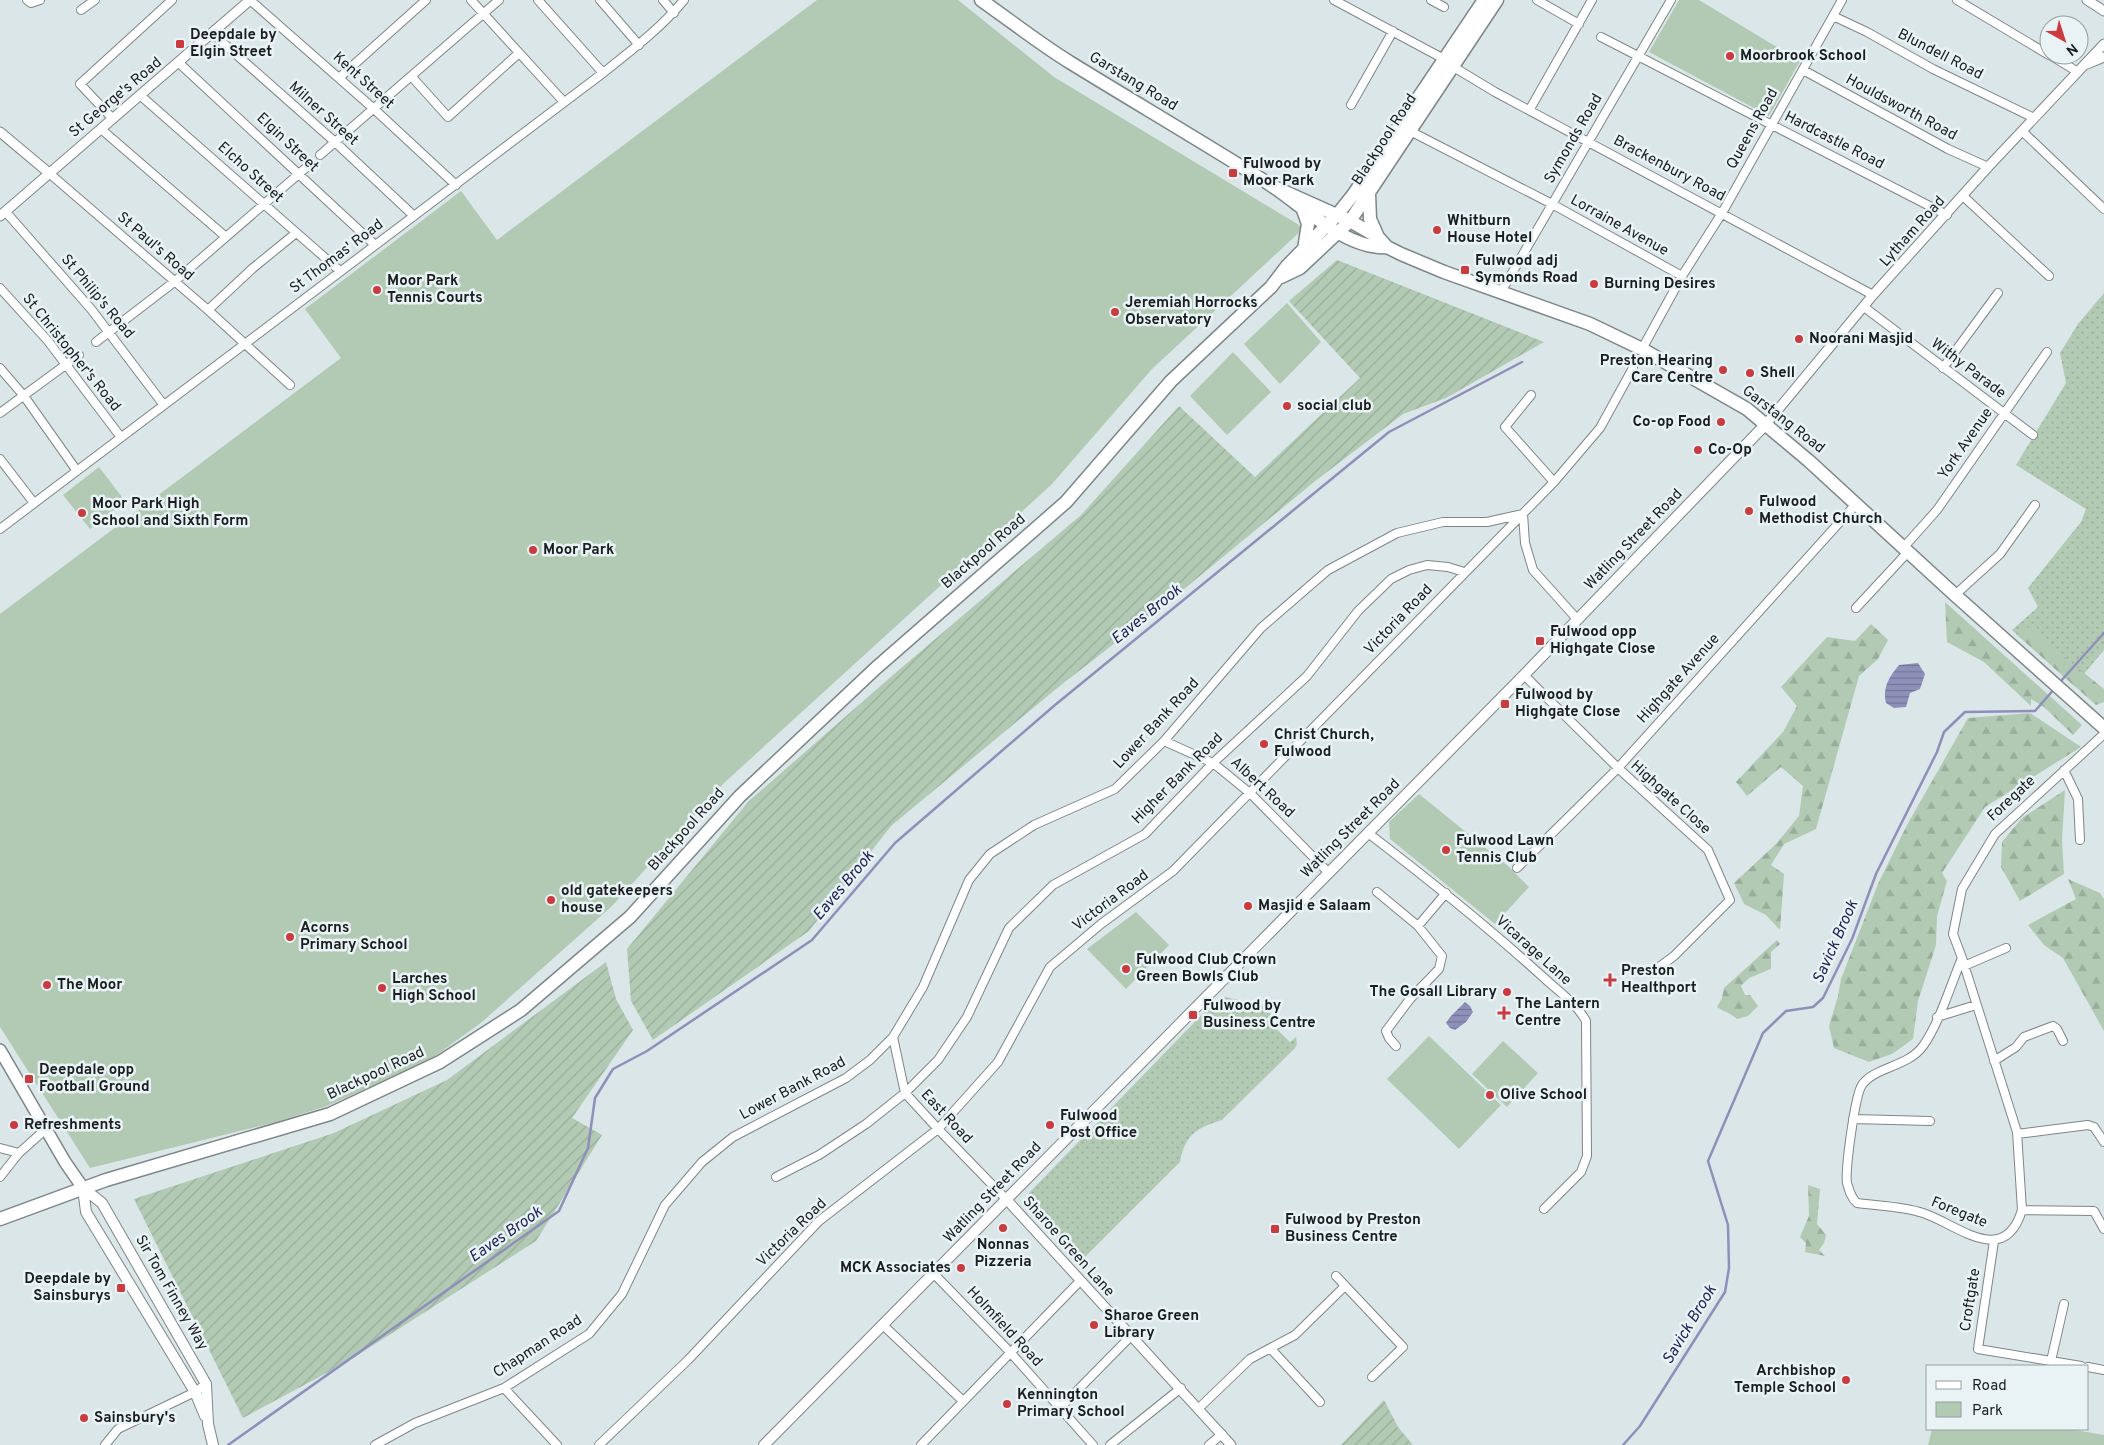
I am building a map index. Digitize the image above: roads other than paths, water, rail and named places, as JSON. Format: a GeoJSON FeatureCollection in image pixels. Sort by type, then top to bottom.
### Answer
{"type":"FeatureCollection","features":[{"type":"Feature","properties":{"kind":"highway","name":"Garstang Road"},"geometry":{"type":"LineString","coordinates":[[981,0],[1070,62],[1272,186],[1303,210],[1333,229],[1370,246],[1387,247],[1444,272],[1590,324],[1642,349],[1747,409],[1856,504],[2104,728]]}},
{"type":"Feature","properties":{"kind":"highway","name":"Blackpool Road"},"geometry":{"type":"LineString","coordinates":[[1280,278],[1287,266],[1304,249],[1333,229],[1350,222],[1410,131],[1484,0]]}},
{"type":"Feature","properties":{"kind":"highway","name":"Blackpool Road"},"geometry":{"type":"LineString","coordinates":[[0,1219],[83,1188],[330,1114],[440,1062],[521,1010],[630,917],[740,796],[869,674],[1066,502],[1170,380],[1280,278],[1300,268],[1333,229],[1337,215],[1448,62],[1497,0]]}},
{"type":"Feature","properties":{"kind":"highway","name":"Garstang Road"},"geometry":{"type":"LineString","coordinates":[[1272,186],[1337,215],[1378,237],[1387,247]]}},
{"type":"Feature","properties":{"kind":"highway"},"geometry":{"type":"LineString","coordinates":[[1369,194],[1370,219],[1372,228],[1378,237]]}},
{"type":"Feature","properties":{"kind":"highway"},"geometry":{"type":"LineString","coordinates":[[1303,210],[1308,224],[1304,249]]}},
{"type":"Feature","properties":{"kind":"main road","name":"Watling Street Road"},"geometry":{"type":"LineString","coordinates":[[764,1445],[884,1326],[1524,676],[1577,619],[1750,443],[1766,424]]}},
{"type":"Feature","properties":{"kind":"main road","name":"Sir Tom Finney Way"},"geometry":{"type":"LineString","coordinates":[[0,1050],[65,1162],[83,1188],[102,1203],[206,1384],[208,1424]]}},
{"type":"Feature","properties":{"kind":"main road","name":"Sir Tom Finney Way"},"geometry":{"type":"LineString","coordinates":[[83,1188],[86,1212],[195,1392],[208,1424],[213,1445]]}},
{"type":"Feature","properties":{"kind":"street"},"geometry":{"type":"LineString","coordinates":[[29,2],[40,0]]}},
{"type":"Feature","properties":{"kind":"street"},"geometry":{"type":"LineString","coordinates":[[81,10],[95,0]]}},
{"type":"Feature","properties":{"kind":"street"},"geometry":{"type":"LineString","coordinates":[[113,119],[80,84],[172,0]]}},
{"type":"Feature","properties":{"kind":"street","name":"Kent Street"},"geometry":{"type":"LineString","coordinates":[[250,0],[456,184]]}},
{"type":"Feature","properties":{"kind":"street","name":"St George's Road"},"geometry":{"type":"LineString","coordinates":[[3,214],[250,0]]}},
{"type":"Feature","properties":{"kind":"street"},"geometry":{"type":"LineString","coordinates":[[339,78],[426,0]]}},
{"type":"Feature","properties":{"kind":"street"},"geometry":{"type":"LineString","coordinates":[[471,0],[564,102]]}},
{"type":"Feature","properties":{"kind":"street"},"geometry":{"type":"LineString","coordinates":[[320,155],[499,0]]}},
{"type":"Feature","properties":{"kind":"street"},"geometry":{"type":"LineString","coordinates":[[538,0],[603,73]]}},
{"type":"Feature","properties":{"kind":"street"},"geometry":{"type":"LineString","coordinates":[[600,0],[638,45]]}},
{"type":"Feature","properties":{"kind":"street"},"geometry":{"type":"LineString","coordinates":[[663,0],[674,13]]}},
{"type":"Feature","properties":{"kind":"street","name":"St Thomas' Road"},"geometry":{"type":"LineString","coordinates":[[0,529],[120,436],[603,73],[674,13],[684,0]]}},
{"type":"Feature","properties":{"kind":"street","name":"Brackenbury Road"},"geometry":{"type":"LineString","coordinates":[[1334,0],[1448,62],[1495,92],[1530,109],[1873,296]]}},
{"type":"Feature","properties":{"kind":"street"},"geometry":{"type":"LineString","coordinates":[[1431,0],[1444,7]]}},
{"type":"Feature","properties":{"kind":"street"},"geometry":{"type":"LineString","coordinates":[[1537,0],[1579,24]]}},
{"type":"Feature","properties":{"kind":"street"},"geometry":{"type":"LineString","coordinates":[[1530,109],[1592,0]]}},
{"type":"Feature","properties":{"kind":"street","name":"Symonds Road"},"geometry":{"type":"LineString","coordinates":[[1501,292],[1670,0]]}},
{"type":"Feature","properties":{"kind":"street","name":"Queens Road"},"geometry":{"type":"LineString","coordinates":[[1642,349],[1682,276],[1722,213],[1842,0]]}},
{"type":"Feature","properties":{"kind":"street"},"geometry":{"type":"LineString","coordinates":[[1957,0],[2039,49]]}},
{"type":"Feature","properties":{"kind":"street"},"geometry":{"type":"LineString","coordinates":[[2087,0],[2104,11]]}},
{"type":"Feature","properties":{"kind":"street","name":"Blundell Road"},"geometry":{"type":"LineString","coordinates":[[1833,16],[1866,32],[1933,70],[2034,118]]}},
{"type":"Feature","properties":{"kind":"street"},"geometry":{"type":"LineString","coordinates":[[1351,105],[1392,32]]}},
{"type":"Feature","properties":{"kind":"street","name":"Milner Street"},"geometry":{"type":"LineString","coordinates":[[212,33],[335,142],[414,216]]}},
{"type":"Feature","properties":{"kind":"street","name":"Hardcastle Road"},"geometry":{"type":"LineString","coordinates":[[1601,37],[1947,215]]}},
{"type":"Feature","properties":{"kind":"street","name":"Lytham Road"},"geometry":{"type":"LineString","coordinates":[[2089,62],[2104,44]]}},
{"type":"Feature","properties":{"kind":"street"},"geometry":{"type":"LineString","coordinates":[[412,77],[448,117],[519,53]]}},
{"type":"Feature","properties":{"kind":"street","name":"Lytham Road"},"geometry":{"type":"LineString","coordinates":[[2089,63],[2104,57]]}},
{"type":"Feature","properties":{"kind":"street","name":"Elgin Street"},"geometry":{"type":"LineString","coordinates":[[179,63],[300,173],[375,245]]}},
{"type":"Feature","properties":{"kind":"street"},"geometry":{"type":"LineString","coordinates":[[2066,65],[2078,72]]}},
{"type":"Feature","properties":{"kind":"street","name":"Lytham Road"},"geometry":{"type":"LineString","coordinates":[[1766,424],[1873,296],[1988,167],[2086,65]]}},
{"type":"Feature","properties":{"kind":"street","name":"Houldsworth Road"},"geometry":{"type":"LineString","coordinates":[[1802,70],[1948,149],[1988,167]]}},
{"type":"Feature","properties":{"kind":"street","name":"Elcho Street"},"geometry":{"type":"LineString","coordinates":[[141,96],[340,271]]}},
{"type":"Feature","properties":{"kind":"street"},"geometry":{"type":"LineString","coordinates":[[101,129],[226,237]]}},
{"type":"Feature","properties":{"kind":"street","name":"Lorraine Avenue"},"geometry":{"type":"LineString","coordinates":[[1410,131],[1552,204],[1682,276]]}},
{"type":"Feature","properties":{"kind":"street"},"geometry":{"type":"LineString","coordinates":[[2022,131],[2104,209]]}},
{"type":"Feature","properties":{"kind":"street","name":"St Paul's Road"},"geometry":{"type":"LineString","coordinates":[[0,132],[208,310],[290,385]]}},
{"type":"Feature","properties":{"kind":"street"},"geometry":{"type":"LineString","coordinates":[[96,342],[174,282],[308,166]]}},
{"type":"Feature","properties":{"kind":"street"},"geometry":{"type":"LineString","coordinates":[[1964,196],[2049,276]]}},
{"type":"Feature","properties":{"kind":"street","name":"St Philip's Road"},"geometry":{"type":"LineString","coordinates":[[3,214],[109,331],[163,404]]}},
{"type":"Feature","properties":{"kind":"street"},"geometry":{"type":"LineString","coordinates":[[208,310],[253,268],[296,233]]}},
{"type":"Feature","properties":{"kind":"street","name":"St Christopher's Road"},"geometry":{"type":"LineString","coordinates":[[0,288],[48,341],[120,436]]}},
{"type":"Feature","properties":{"kind":"street"},"geometry":{"type":"LineString","coordinates":[[1943,368],[1998,294]]}},
{"type":"Feature","properties":{"kind":"street","name":"Withy Parade"},"geometry":{"type":"LineString","coordinates":[[1864,307],[2033,435]]}},
{"type":"Feature","properties":{"kind":"street","name":"York Avenue"},"geometry":{"type":"LineString","coordinates":[[1856,608],[1906,550],[1937,510],[2047,352]]}},
{"type":"Feature","properties":{"kind":"street"},"geometry":{"type":"LineString","coordinates":[[0,413],[79,355]]}},
{"type":"Feature","properties":{"kind":"street"},"geometry":{"type":"LineString","coordinates":[[0,368],[24,396],[77,471]]}},
{"type":"Feature","properties":{"kind":"street","name":"Victoria Road"},"geometry":{"type":"LineString","coordinates":[[599,1445],[688,1360],[819,1221],[938,1129],[998,1062],[1050,968],[1101,924],[1173,872],[1554,482],[1600,428],[1633,368]]}},
{"type":"Feature","properties":{"kind":"street"},"geometry":{"type":"LineString","coordinates":[[1530,395],[1505,427],[1554,482]]}},
{"type":"Feature","properties":{"kind":"street"},"geometry":{"type":"LineString","coordinates":[[0,459],[34,503]]}},
{"type":"Feature","properties":{"kind":"street","name":"Highgate Avenue"},"geometry":{"type":"LineString","coordinates":[[1517,868],[1618,768],[1856,504]]}},
{"type":"Feature","properties":{"kind":"street"},"geometry":{"type":"LineString","coordinates":[[1955,595],[2000,554],[2035,505]]}},
{"type":"Feature","properties":{"kind":"street"},"geometry":{"type":"LineString","coordinates":[[1522,514],[1525,543],[1532,570],[1577,619]]}},
{"type":"Feature","properties":{"kind":"street","name":"Lower Bank Road"},"geometry":{"type":"LineString","coordinates":[[733,1136],[846,1078],[870,1060],[893,1037],[923,987],[969,880],[990,854],[1034,825],[1115,789],[1164,741],[1261,628],[1328,570],[1397,533],[1443,522],[1487,522],[1522,514]]}},
{"type":"Feature","properties":{"kind":"street","name":"Higher Bank Road"},"geometry":{"type":"LineString","coordinates":[[776,1178],[850,1135],[905,1093],[938,1060],[967,1017],[1009,928],[1053,885],[1145,834],[1213,762],[1307,676],[1358,611],[1391,579],[1409,570],[1427,565],[1448,567],[1464,572]]}},
{"type":"Feature","properties":{"kind":"street","name":"Highgate Close"},"geometry":{"type":"LineString","coordinates":[[1524,676],[1618,768],[1708,850],[1730,900],[1674,956],[1655,970]]}},
{"type":"Feature","properties":{"kind":"street","name":"Foregate"},"geometry":{"type":"LineString","coordinates":[[1963,962],[1925,1044],[1910,1059],[1868,1078],[1862,1085],[1853,1119],[1847,1181],[1852,1198],[1857,1203],[1922,1212],[1982,1239],[1994,1241],[2003,1238],[2011,1231],[2018,1222],[2022,1210],[2017,1134],[1963,962],[1953,934],[1962,889],[1995,834],[2104,734]]}},
{"type":"Feature","properties":{"kind":"street","name":"Albert Road"},"geometry":{"type":"LineString","coordinates":[[1164,741],[1213,762],[1250,794],[1329,873]]}},
{"type":"Feature","properties":{"kind":"street"},"geometry":{"type":"LineString","coordinates":[[2064,770],[2078,799],[2080,840]]}},
{"type":"Feature","properties":{"kind":"street","name":"Vicarage Lane"},"geometry":{"type":"LineString","coordinates":[[1368,833],[1446,893],[1514,950],[1578,1010],[1586,1021],[1587,1156],[1581,1172],[1544,1210]]}},
{"type":"Feature","properties":{"kind":"street"},"geometry":{"type":"LineString","coordinates":[[1377,892],[1418,926],[1442,956],[1439,969],[1410,999],[1386,1031],[1388,1038],[1396,1046]]}},
{"type":"Feature","properties":{"kind":"street"},"geometry":{"type":"LineString","coordinates":[[1418,926],[1446,893]]}},
{"type":"Feature","properties":{"kind":"street"},"geometry":{"type":"LineString","coordinates":[[1963,962],[2006,948]]}},
{"type":"Feature","properties":{"kind":"street"},"geometry":{"type":"LineString","coordinates":[[1937,1017],[1976,1005]]}},
{"type":"Feature","properties":{"kind":"street"},"geometry":{"type":"LineString","coordinates":[[1994,1061],[2016,1048],[2024,1037],[2052,1026],[2058,1029],[2063,1041]]}},
{"type":"Feature","properties":{"kind":"street","name":"East Road"},"geometry":{"type":"LineString","coordinates":[[893,1037],[905,1093],[1007,1200]]}},
{"type":"Feature","properties":{"kind":"street"},"geometry":{"type":"LineString","coordinates":[[1853,1119],[1930,1121]]}},
{"type":"Feature","properties":{"kind":"street"},"geometry":{"type":"LineString","coordinates":[[2017,1134],[2088,1125],[2094,1127],[2104,1142]]}},
{"type":"Feature","properties":{"kind":"street"},"geometry":{"type":"LineString","coordinates":[[0,1177],[20,1153],[47,1128]]}},
{"type":"Feature","properties":{"kind":"street","name":"Chapman Road"},"geometry":{"type":"LineString","coordinates":[[374,1445],[415,1423],[504,1388],[589,1334],[622,1294],[665,1205],[702,1162],[733,1136]]}},
{"type":"Feature","properties":{"kind":"street"},"geometry":{"type":"LineString","coordinates":[[0,1148],[20,1153]]}},
{"type":"Feature","properties":{"kind":"street","name":"Sharoe Green Lane"},"geometry":{"type":"LineString","coordinates":[[1007,1200],[1231,1445]]}},
{"type":"Feature","properties":{"kind":"street"},"geometry":{"type":"LineString","coordinates":[[2022,1210],[2094,1211],[2104,1229]]}},
{"type":"Feature","properties":{"kind":"street","name":"Croftgate"},"geometry":{"type":"LineString","coordinates":[[1994,1241],[1978,1348],[2075,1365]]}},
{"type":"Feature","properties":{"kind":"street","name":"Holmfield Road"},"geometry":{"type":"LineString","coordinates":[[934,1274],[1010,1352],[1094,1445]]}},
{"type":"Feature","properties":{"kind":"street"},"geometry":{"type":"LineString","coordinates":[[1336,1276],[1403,1347],[1372,1377]]}},
{"type":"Feature","properties":{"kind":"street"},"geometry":{"type":"LineString","coordinates":[[921,1445],[1080,1281]]}},
{"type":"Feature","properties":{"kind":"street"},"geometry":{"type":"LineString","coordinates":[[1199,1408],[1250,1359],[1295,1335],[1345,1286]]}},
{"type":"Feature","properties":{"kind":"street"},"geometry":{"type":"LineString","coordinates":[[2051,1361],[2064,1304]]}},
{"type":"Feature","properties":{"kind":"street"},"geometry":{"type":"LineString","coordinates":[[884,1326],[963,1402]]}},
{"type":"Feature","properties":{"kind":"street"},"geometry":{"type":"LineString","coordinates":[[1060,1408],[1131,1336]]}},
{"type":"Feature","properties":{"kind":"street"},"geometry":{"type":"LineString","coordinates":[[1271,1349],[1320,1402]]}},
{"type":"Feature","properties":{"kind":"street"},"geometry":{"type":"LineString","coordinates":[[2089,1367],[2104,1370]]}},
{"type":"Feature","properties":{"kind":"street"},"geometry":{"type":"LineString","coordinates":[[105,1445],[118,1429],[195,1392],[206,1384]]}},
{"type":"Feature","properties":{"kind":"street"},"geometry":{"type":"LineString","coordinates":[[504,1388],[557,1445]]}},
{"type":"Feature","properties":{"kind":"street"},"geometry":{"type":"LineString","coordinates":[[1110,1445],[1180,1388]]}},
{"type":"Feature","properties":{"kind":"street"},"geometry":{"type":"LineString","coordinates":[[1209,1445],[1222,1434]]}},
{"type":"Feature","properties":{"kind":"water"},"geometry":{"type":"Polygon","coordinates":[[[1918,663],[1925,674],[1920,689],[1910,693],[1906,707],[1894,708],[1886,703],[1886,687],[1899,665],[1918,663]]]}},
{"type":"Feature","properties":{"kind":"water"},"geometry":{"type":"Polygon","coordinates":[[[1465,1002],[1473,1012],[1466,1022],[1455,1030],[1450,1028],[1446,1023],[1465,1002]]]}},
{"type":"Feature","properties":{"kind":"waterway","name":"Eaves Brook"},"geometry":{"type":"LineString","coordinates":[[228,1445],[559,1211],[588,1148],[595,1098],[613,1069],[647,1051],[812,940],[895,843],[1055,705],[1389,432],[1522,362]]}},
{"type":"Feature","properties":{"kind":"waterway","name":"Savick Brook"},"geometry":{"type":"LineString","coordinates":[[2060,682],[2104,633]]}},
{"type":"Feature","properties":{"kind":"waterway","name":"Savick Brook"},"geometry":{"type":"LineString","coordinates":[[1623,1445],[1640,1426],[1725,1292],[1729,1268],[1728,1225],[1708,1161],[1763,1033],[1786,1011],[1813,1007],[1823,998],[1852,939],[1876,874],[1937,752],[1944,732],[1965,712],[2035,711],[2055,688]]}},
{"type":"Feature","properties":{"kind":"place","name":"Deepdale by Elgin Street"},"geometry":{"type":"Point","coordinates":[180,44]}},
{"type":"Feature","properties":{"kind":"place","name":"Moorbrook School"},"geometry":{"type":"Point","coordinates":[1730,56]}},
{"type":"Feature","properties":{"kind":"place","name":"Fulwood by Moor Park"},"geometry":{"type":"Point","coordinates":[1233,173]}},
{"type":"Feature","properties":{"kind":"place","name":"Whitburn House Hotel"},"geometry":{"type":"Point","coordinates":[1437,230]}},
{"type":"Feature","properties":{"kind":"place","name":"Fulwood adj Symonds Road"},"geometry":{"type":"Point","coordinates":[1465,270]}},
{"type":"Feature","properties":{"kind":"place","name":"Burning Desires"},"geometry":{"type":"Point","coordinates":[1594,284]}},
{"type":"Feature","properties":{"kind":"place","name":"Moor Park Tennis Courts"},"geometry":{"type":"Point","coordinates":[377,290]}},
{"type":"Feature","properties":{"kind":"place","name":"Jeremiah Horrocks Observatory"},"geometry":{"type":"Point","coordinates":[1115,312]}},
{"type":"Feature","properties":{"kind":"place","name":"Noorani Masjid"},"geometry":{"type":"Point","coordinates":[1799,339]}},
{"type":"Feature","properties":{"kind":"place","name":"Preston Hearing Care Centre"},"geometry":{"type":"Point","coordinates":[1723,370]}},
{"type":"Feature","properties":{"kind":"place","name":"Shell"},"geometry":{"type":"Point","coordinates":[1750,373]}},
{"type":"Feature","properties":{"kind":"place","name":"social club"},"geometry":{"type":"Point","coordinates":[1287,406]}},
{"type":"Feature","properties":{"kind":"place","name":"Co-op Food"},"geometry":{"type":"Point","coordinates":[1721,422]}},
{"type":"Feature","properties":{"kind":"place","name":"Co-Op"},"geometry":{"type":"Point","coordinates":[1698,450]}},
{"type":"Feature","properties":{"kind":"place","name":"Fulwood Methodist Church"},"geometry":{"type":"Point","coordinates":[1749,511]}},
{"type":"Feature","properties":{"kind":"place","name":"Moor Park High School and Sixth Form"},"geometry":{"type":"Point","coordinates":[82,513]}},
{"type":"Feature","properties":{"kind":"place","name":"Moor Park"},"geometry":{"type":"Point","coordinates":[533,550]}},
{"type":"Feature","properties":{"kind":"place","name":"Fulwood opp Highgate Close"},"geometry":{"type":"Point","coordinates":[1540,641]}},
{"type":"Feature","properties":{"kind":"place","name":"Fulwood by Highgate Close"},"geometry":{"type":"Point","coordinates":[1505,704]}},
{"type":"Feature","properties":{"kind":"place","name":"Christ Church, Fulwood"},"geometry":{"type":"Point","coordinates":[1264,744]}},
{"type":"Feature","properties":{"kind":"place","name":"Fulwood Lawn Tennis Club"},"geometry":{"type":"Point","coordinates":[1446,850]}},
{"type":"Feature","properties":{"kind":"place","name":"old gatekeepers house"},"geometry":{"type":"Point","coordinates":[551,900]}},
{"type":"Feature","properties":{"kind":"place","name":"Masjid e Salaam"},"geometry":{"type":"Point","coordinates":[1248,906]}},
{"type":"Feature","properties":{"kind":"place","name":"Acorns Primary School"},"geometry":{"type":"Point","coordinates":[290,937]}},
{"type":"Feature","properties":{"kind":"place","name":"Fulwood Club Crown Green Bowls Club"},"geometry":{"type":"Point","coordinates":[1126,969]}},
{"type":"Feature","properties":{"kind":"place","name":"Preston Healthport"},"geometry":{"type":"Point","coordinates":[1610,980]}},
{"type":"Feature","properties":{"kind":"place","name":"The Moor"},"geometry":{"type":"Point","coordinates":[47,985]}},
{"type":"Feature","properties":{"kind":"place","name":"Larches High School"},"geometry":{"type":"Point","coordinates":[382,988]}},
{"type":"Feature","properties":{"kind":"place","name":"The Gosall Library"},"geometry":{"type":"Point","coordinates":[1507,992]}},
{"type":"Feature","properties":{"kind":"place","name":"The Lantern Centre"},"geometry":{"type":"Point","coordinates":[1504,1013]}},
{"type":"Feature","properties":{"kind":"place","name":"Fulwood by Business Centre"},"geometry":{"type":"Point","coordinates":[1193,1015]}},
{"type":"Feature","properties":{"kind":"place","name":"Deepdale opp Football Ground"},"geometry":{"type":"Point","coordinates":[29,1079]}},
{"type":"Feature","properties":{"kind":"place","name":"Olive School"},"geometry":{"type":"Point","coordinates":[1490,1095]}},
{"type":"Feature","properties":{"kind":"place","name":"Refreshments"},"geometry":{"type":"Point","coordinates":[14,1125]}},
{"type":"Feature","properties":{"kind":"place","name":"Fulwood Post Office"},"geometry":{"type":"Point","coordinates":[1050,1125]}},
{"type":"Feature","properties":{"kind":"place","name":"Nonnas Pizzeria"},"geometry":{"type":"Point","coordinates":[1003,1228]}},
{"type":"Feature","properties":{"kind":"place","name":"Fulwood by Preston Business Centre"},"geometry":{"type":"Point","coordinates":[1275,1229]}},
{"type":"Feature","properties":{"kind":"place","name":"MCK Associates"},"geometry":{"type":"Point","coordinates":[961,1268]}},
{"type":"Feature","properties":{"kind":"place","name":"Deepdale by Sainsburys"},"geometry":{"type":"Point","coordinates":[121,1288]}},
{"type":"Feature","properties":{"kind":"place","name":"Sharoe Green Library"},"geometry":{"type":"Point","coordinates":[1094,1325]}},
{"type":"Feature","properties":{"kind":"place","name":"Archbishop Temple School"},"geometry":{"type":"Point","coordinates":[1846,1380]}},
{"type":"Feature","properties":{"kind":"place","name":"Kennington Primary School"},"geometry":{"type":"Point","coordinates":[1007,1404]}},
{"type":"Feature","properties":{"kind":"place","name":"Sainsbury's"},"geometry":{"type":"Point","coordinates":[84,1418]}}]}
